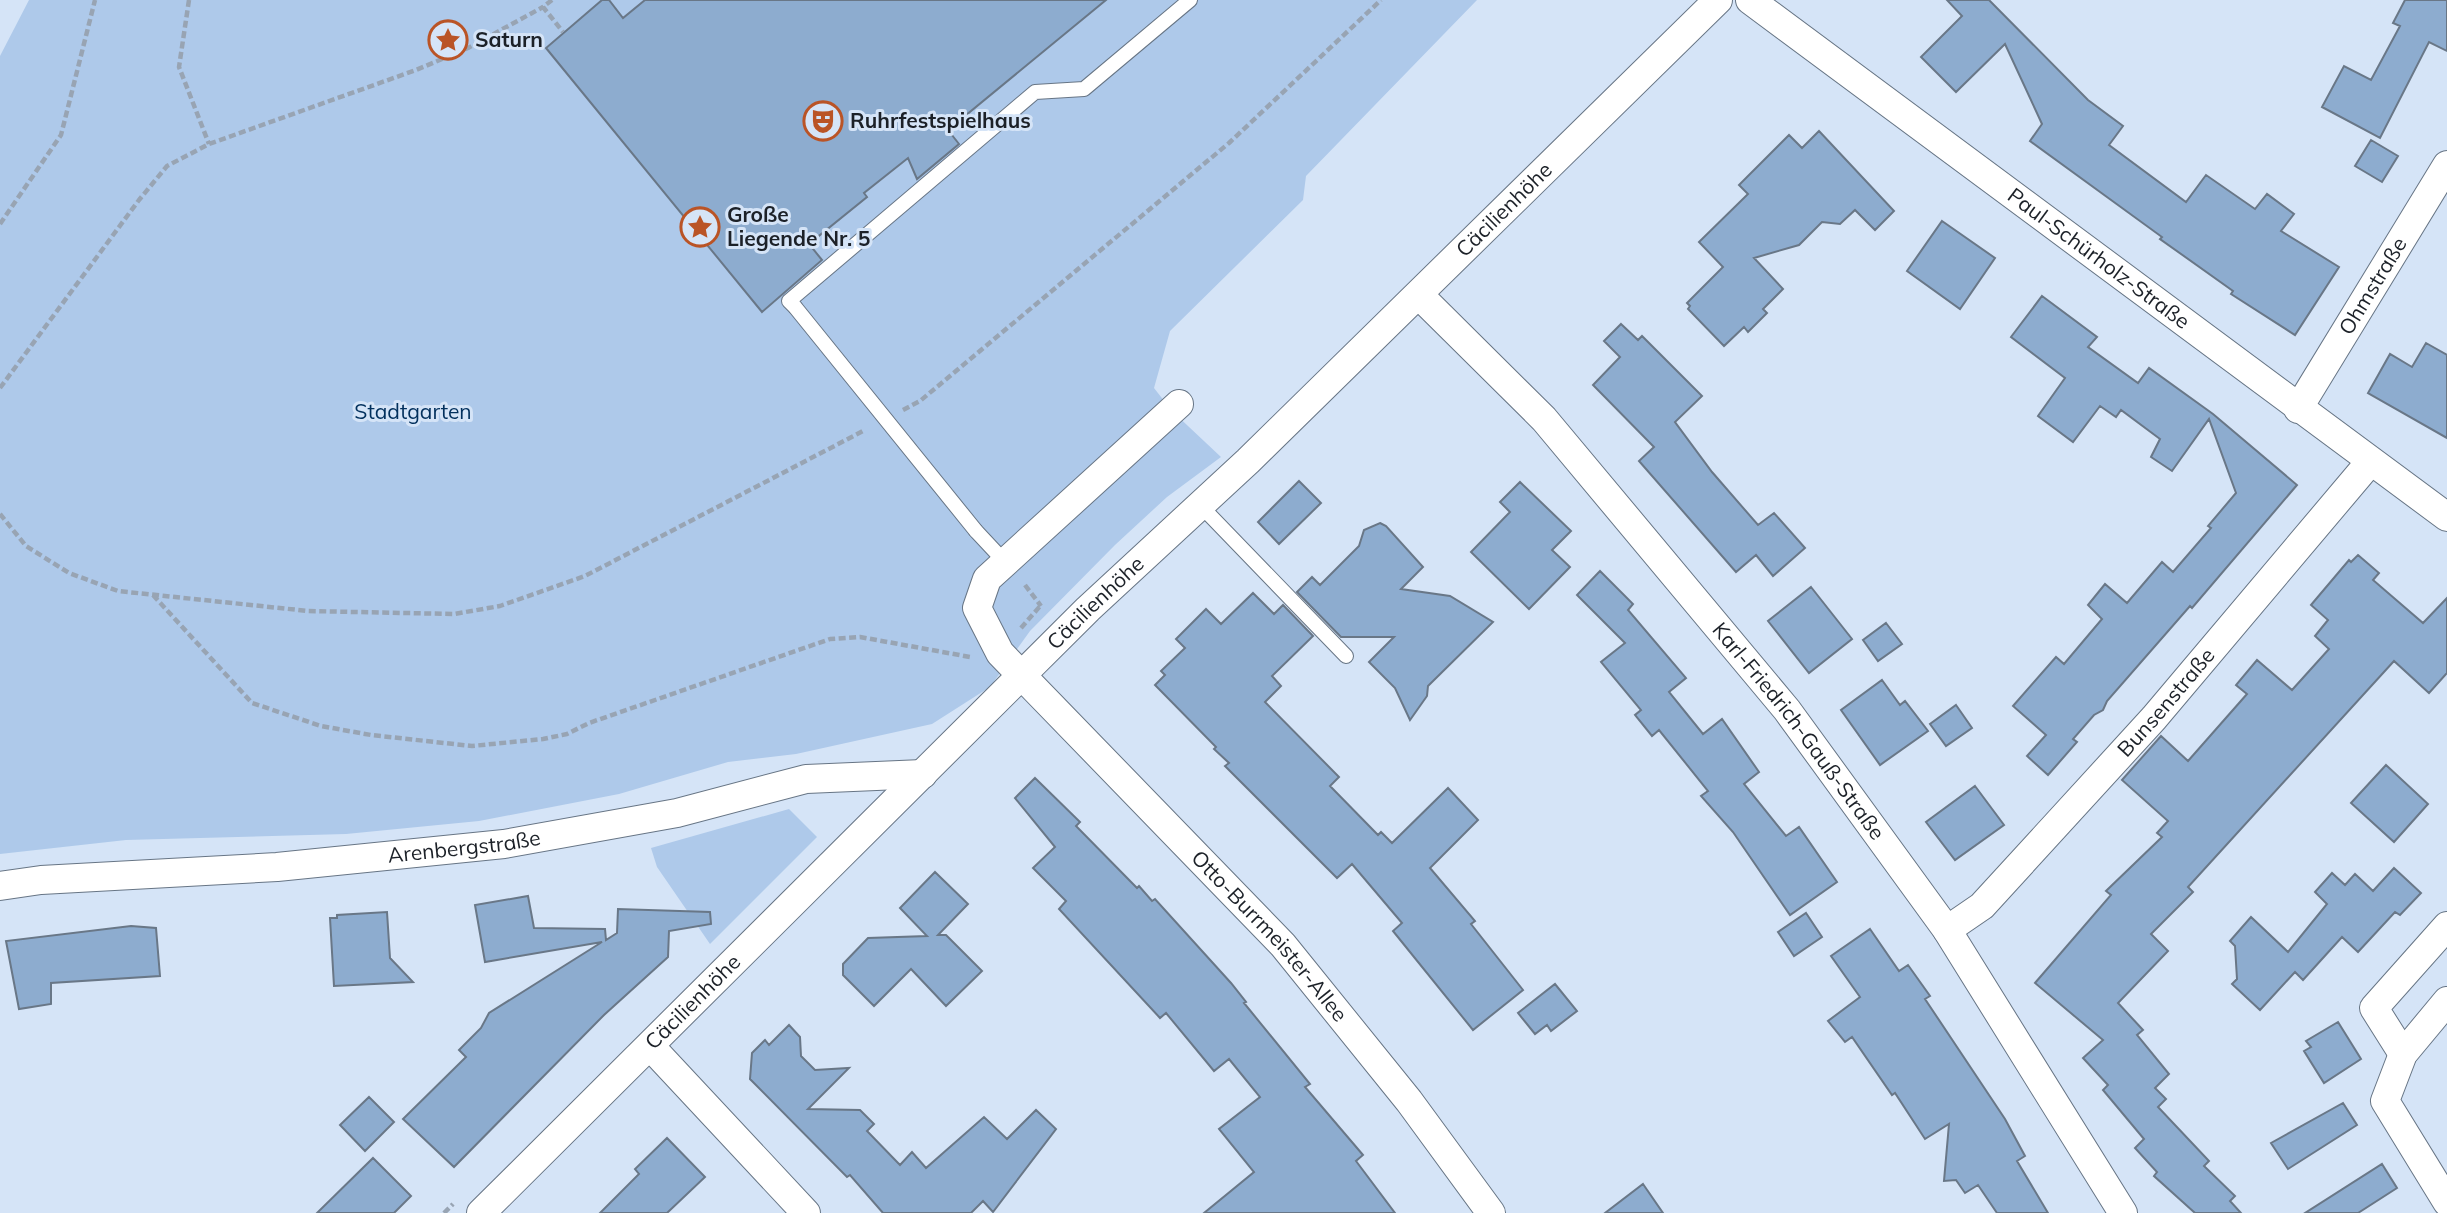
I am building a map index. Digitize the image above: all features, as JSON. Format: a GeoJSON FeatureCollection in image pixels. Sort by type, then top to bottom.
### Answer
{"type":"FeatureCollection","features":[{"type":"Feature","properties":{"kind":"street","name":"Cäcilienhöhe"},"geometry":{"type":"LineString","coordinates":[[481,1213],[1024,677],[1088,609],[1257,452],[1718,0]]}},
{"type":"Feature","properties":{"kind":"street","name":"Paul-Schürholz-Straße"},"geometry":{"type":"LineString","coordinates":[[1750,0],[2447,517]]}},
{"type":"Feature","properties":{"kind":"street","name":"Ohmstraße"},"geometry":{"type":"LineString","coordinates":[[2298,409],[2447,165]]}},
{"type":"Feature","properties":{"kind":"street","name":"Karl-Friedrich-Gauß-Straße"},"geometry":{"type":"LineString","coordinates":[[1419,295],[1544,419],[1787,710],[1947,930],[2123,1213]]}},
{"type":"Feature","properties":{"kind":"street"},"geometry":{"type":"LineString","coordinates":[[1005,562],[1179,404]]}},
{"type":"Feature","properties":{"kind":"street","name":"Bunsenstraße"},"geometry":{"type":"LineString","coordinates":[[1947,930],[1982,906],[2136,737],[2370,462]]}},
{"type":"Feature","properties":{"kind":"street","name":"Otto-Burrmeister-Allee"},"geometry":{"type":"LineString","coordinates":[[1005,562],[988,579],[976,608],[1000,653],[1283,945],[1409,1101],[1491,1213]]}},
{"type":"Feature","properties":{"kind":"street","name":"Arenbergstraße"},"geometry":{"type":"LineString","coordinates":[[0,886],[41,880],[277,867],[504,844],[677,813],[806,779],[923,774]]}},
{"type":"Feature","properties":{"kind":"street"},"geometry":{"type":"LineString","coordinates":[[2403,1054],[2374,1008],[2447,926]]}},
{"type":"Feature","properties":{"kind":"street"},"geometry":{"type":"LineString","coordinates":[[2447,1002],[2403,1054],[2385,1101],[2447,1202]]}},
{"type":"Feature","properties":{"kind":"street"},"geometry":{"type":"LineString","coordinates":[[651,1047],[806,1213]]}},
{"type":"Feature","properties":{"kind":"lane"},"geometry":{"type":"LineString","coordinates":[[1005,562],[976,531],[789,301],[1035,92],[1084,89],[1190,0]]}},
{"type":"Feature","properties":{"kind":"lane"},"geometry":{"type":"LineString","coordinates":[[1199,504],[1346,656]]}},
{"type":"Feature","properties":{"kind":"path"},"geometry":{"type":"LineString","coordinates":[[0,224],[61,135],[95,0]]}},
{"type":"Feature","properties":{"kind":"path"},"geometry":{"type":"LineString","coordinates":[[189,0],[179,67],[209,144]]}},
{"type":"Feature","properties":{"kind":"path"},"geometry":{"type":"LineString","coordinates":[[0,388],[167,166],[209,144],[426,66],[468,48],[552,0]]}},
{"type":"Feature","properties":{"kind":"path"},"geometry":{"type":"LineString","coordinates":[[896,414],[920,401],[1229,143],[1381,0]]}},
{"type":"Feature","properties":{"kind":"path"},"geometry":{"type":"LineString","coordinates":[[543,7],[563,32]]}},
{"type":"Feature","properties":{"kind":"path"},"geometry":{"type":"LineString","coordinates":[[0,514],[26,546],[69,573],[118,591],[309,611],[454,614],[500,606],[585,576],[872,426]]}},
{"type":"Feature","properties":{"kind":"path"},"geometry":{"type":"LineString","coordinates":[[152,594],[252,703],[321,726],[371,736],[472,746],[567,734],[589,723],[830,639],[874,639],[967,657],[1000,653]]}},
{"type":"Feature","properties":{"kind":"green space","name":"Stadtgarten"},"geometry":{"type":"Polygon","coordinates":[[[29,0],[1477,0],[1306,176],[1303,200],[1170,331],[1154,388],[1172,411],[1221,457],[1167,497],[1115,545],[1030,631],[990,687],[932,724],[796,754],[728,762],[619,794],[479,821],[346,834],[126,840],[0,854],[0,56],[29,0]]]}},
{"type":"Feature","properties":{"kind":"green space"},"geometry":{"type":"Polygon","coordinates":[[[789,809],[817,837],[710,944],[657,867],[651,848],[789,809]]]}},
{"type":"Feature","properties":{"kind":"building","name":"Ruhrfestspielhaus"},"geometry":{"type":"Polygon","coordinates":[[[602,0],[609,0],[623,18],[645,0],[1106,0],[948,130],[959,144],[917,179],[908,158],[864,193],[867,197],[809,244],[822,260],[762,312],[546,48],[602,0]]]}},
{"type":"Feature","properties":{"kind":"building"},"geometry":{"type":"Polygon","coordinates":[[[1947,0],[1989,0],[2088,100],[2123,126],[2109,145],[2186,202],[2206,175],[2255,209],[2267,194],[2294,214],[2281,231],[2339,267],[2295,335],[2231,294],[2233,291],[2030,141],[2042,124],[2005,44],[1956,92],[1921,57],[1962,16],[1947,0]]]}},
{"type":"Feature","properties":{"kind":"building"},"geometry":{"type":"Polygon","coordinates":[[[2405,0],[2447,0],[2447,51],[2429,42],[2380,138],[2322,107],[2344,66],[2371,80],[2400,26],[2393,23],[2405,0]]]}},
{"type":"Feature","properties":{"kind":"building"},"geometry":{"type":"Polygon","coordinates":[[[1819,131],[1894,211],[1875,230],[1855,210],[1840,224],[1822,222],[1799,245],[1754,258],[1783,289],[1763,309],[1767,313],[1748,332],[1744,327],[1724,346],[1688,309],[1690,306],[1687,303],[1723,267],[1699,242],[1748,194],[1739,185],[1789,135],[1802,148],[1819,131]]]}},
{"type":"Feature","properties":{"kind":"building"},"geometry":{"type":"Polygon","coordinates":[[[2371,140],[2398,156],[2382,182],[2355,166],[2371,140]]]}},
{"type":"Feature","properties":{"kind":"building"},"geometry":{"type":"Polygon","coordinates":[[[1942,221],[1995,258],[1960,309],[1907,271],[1942,221]]]}},
{"type":"Feature","properties":{"kind":"building"},"geometry":{"type":"Polygon","coordinates":[[[2042,296],[2097,337],[2088,347],[2138,383],[2149,368],[2213,414],[2297,485],[2192,608],[2190,606],[2107,701],[2103,710],[2094,715],[2073,739],[2077,742],[2048,775],[2027,756],[2046,735],[2013,706],[2056,657],[2064,664],[2102,619],[2088,605],[2105,584],[2127,603],[2162,562],[2173,572],[2211,528],[2208,526],[2236,493],[2209,419],[2172,471],[2151,457],[2160,439],[2121,410],[2116,417],[2100,406],[2073,442],[2038,416],[2065,378],[2011,337],[2042,296]]]}},
{"type":"Feature","properties":{"kind":"building"},"geometry":{"type":"Polygon","coordinates":[[[1621,324],[1638,340],[1642,336],[1702,396],[1675,422],[1712,472],[1758,525],[1774,513],[1805,548],[1773,576],[1756,555],[1736,572],[1639,461],[1654,447],[1593,385],[1620,357],[1604,341],[1621,324]]]}},
{"type":"Feature","properties":{"kind":"building"},"geometry":{"type":"Polygon","coordinates":[[[2426,343],[2447,355],[2447,438],[2368,393],[2390,354],[2412,367],[2426,343]]]}},
{"type":"Feature","properties":{"kind":"building"},"geometry":{"type":"Polygon","coordinates":[[[1299,481],[1321,503],[1279,544],[1258,522],[1299,481]]]}},
{"type":"Feature","properties":{"kind":"building"},"geometry":{"type":"Polygon","coordinates":[[[1520,482],[1571,531],[1552,550],[1570,567],[1529,609],[1471,552],[1510,512],[1500,502],[1520,482]]]}},
{"type":"Feature","properties":{"kind":"building"},"geometry":{"type":"Polygon","coordinates":[[[1380,523],[1386,526],[1423,567],[1401,589],[1450,596],[1493,622],[1428,686],[1427,696],[1410,720],[1395,688],[1369,662],[1394,637],[1341,637],[1297,592],[1312,577],[1320,585],[1359,546],[1364,530],[1380,523]]]}},
{"type":"Feature","properties":{"kind":"building"},"geometry":{"type":"Polygon","coordinates":[[[2358,555],[2379,573],[2373,580],[2423,623],[2447,598],[2447,673],[2429,693],[2394,661],[2188,887],[2193,892],[2151,934],[2168,951],[2118,1003],[2143,1030],[2137,1035],[2169,1074],[2155,1088],[2166,1099],[2158,1107],[2209,1161],[2204,1166],[2235,1196],[2230,1201],[2241,1213],[2195,1213],[2154,1176],[2157,1172],[2135,1148],[2144,1139],[2103,1090],[2108,1085],[2083,1058],[2103,1040],[2035,983],[2111,895],[2106,891],[2162,837],[2157,833],[2168,821],[2122,780],[2161,736],[2188,761],[2247,694],[2236,685],[2257,660],[2292,690],[2329,649],[2315,636],[2328,620],[2311,605],[2349,560],[2351,562],[2358,555]]]}},
{"type":"Feature","properties":{"kind":"building"},"geometry":{"type":"Polygon","coordinates":[[[1600,571],[1633,604],[1628,610],[1686,678],[1669,692],[1703,734],[1722,719],[1759,772],[1744,784],[1786,836],[1799,827],[1837,882],[1790,915],[1733,832],[1701,796],[1708,791],[1659,730],[1652,736],[1635,715],[1641,710],[1601,662],[1625,643],[1577,595],[1600,571]]]}},
{"type":"Feature","properties":{"kind":"building"},"geometry":{"type":"Polygon","coordinates":[[[1811,587],[1852,639],[1809,673],[1768,621],[1811,587]]]}},
{"type":"Feature","properties":{"kind":"building"},"geometry":{"type":"Polygon","coordinates":[[[1253,593],[1274,614],[1283,605],[1313,636],[1272,676],[1281,686],[1265,702],[1339,777],[1330,786],[1378,835],[1381,832],[1392,843],[1448,788],[1478,820],[1430,868],[1475,921],[1471,924],[1523,990],[1473,1030],[1393,931],[1402,923],[1352,864],[1337,878],[1225,766],[1229,763],[1214,749],[1216,747],[1155,685],[1165,675],[1161,671],[1185,648],[1176,639],[1206,609],[1221,624],[1253,593]]]}},
{"type":"Feature","properties":{"kind":"building"},"geometry":{"type":"Polygon","coordinates":[[[1886,623],[1902,644],[1878,661],[1863,640],[1886,623]]]}},
{"type":"Feature","properties":{"kind":"building"},"geometry":{"type":"Polygon","coordinates":[[[1882,680],[1900,705],[1905,701],[1928,731],[1880,765],[1841,710],[1882,680]]]}},
{"type":"Feature","properties":{"kind":"building"},"geometry":{"type":"Polygon","coordinates":[[[1956,705],[1972,728],[1946,746],[1930,724],[1956,705]]]}},
{"type":"Feature","properties":{"kind":"building"},"geometry":{"type":"Polygon","coordinates":[[[2386,765],[2428,804],[2394,842],[2351,803],[2386,765]]]}},
{"type":"Feature","properties":{"kind":"building"},"geometry":{"type":"Polygon","coordinates":[[[1035,778],[1080,822],[1076,826],[1137,888],[1139,886],[1152,901],[1155,899],[1231,983],[1310,1084],[1305,1087],[1363,1155],[1356,1161],[1395,1213],[1204,1213],[1254,1172],[1219,1129],[1260,1097],[1229,1059],[1214,1071],[1166,1013],[1160,1018],[1059,909],[1066,901],[1033,868],[1055,847],[1015,798],[1035,778]]]}},
{"type":"Feature","properties":{"kind":"building"},"geometry":{"type":"Polygon","coordinates":[[[1975,786],[2004,825],[1955,860],[1926,822],[1975,786]]]}},
{"type":"Feature","properties":{"kind":"building"},"geometry":{"type":"Polygon","coordinates":[[[2394,868],[2421,893],[2400,915],[2395,912],[2358,952],[2342,937],[2303,980],[2295,972],[2260,1010],[2232,984],[2237,979],[2235,946],[2230,941],[2251,917],[2288,952],[2327,904],[2315,892],[2332,873],[2345,885],[2355,874],[2373,891],[2394,868]]]}},
{"type":"Feature","properties":{"kind":"building"},"geometry":{"type":"Polygon","coordinates":[[[935,872],[968,904],[938,935],[946,935],[982,971],[946,1006],[911,969],[874,1006],[843,975],[843,964],[868,938],[927,936],[900,908],[935,872]]]}},
{"type":"Feature","properties":{"kind":"building"},"geometry":{"type":"Polygon","coordinates":[[[528,896],[534,928],[605,929],[606,940],[617,933],[618,909],[710,912],[711,924],[669,931],[668,957],[604,1015],[454,1167],[403,1119],[466,1057],[459,1050],[481,1028],[489,1013],[602,942],[485,962],[475,905],[528,896]]]}},
{"type":"Feature","properties":{"kind":"building"},"geometry":{"type":"Polygon","coordinates":[[[387,912],[390,958],[413,982],[334,986],[330,918],[337,918],[337,915],[387,912]]]}},
{"type":"Feature","properties":{"kind":"building"},"geometry":{"type":"Polygon","coordinates":[[[1806,913],[1822,937],[1794,956],[1778,932],[1806,913]]]}},
{"type":"Feature","properties":{"kind":"building"},"geometry":{"type":"Polygon","coordinates":[[[131,926],[156,928],[160,976],[51,983],[51,1004],[19,1009],[6,941],[131,926]]]}},
{"type":"Feature","properties":{"kind":"building"},"geometry":{"type":"Polygon","coordinates":[[[1870,929],[1899,971],[1908,965],[1930,996],[1925,999],[2005,1119],[2025,1156],[2017,1161],[2048,1213],[1997,1213],[1978,1185],[1965,1193],[1956,1180],[1944,1181],[1949,1124],[1925,1139],[1895,1093],[1892,1095],[1852,1037],[1845,1042],[1828,1021],[1860,997],[1831,956],[1870,929]]]}},
{"type":"Feature","properties":{"kind":"building"},"geometry":{"type":"Polygon","coordinates":[[[1555,984],[1577,1011],[1551,1031],[1547,1025],[1535,1034],[1518,1013],[1555,984]]]}},
{"type":"Feature","properties":{"kind":"building"},"geometry":{"type":"Polygon","coordinates":[[[2338,1022],[2361,1059],[2324,1083],[2304,1051],[2311,1047],[2306,1041],[2338,1022]]]}},
{"type":"Feature","properties":{"kind":"building"},"geometry":{"type":"Polygon","coordinates":[[[789,1025],[800,1037],[801,1056],[815,1070],[849,1068],[808,1109],[860,1110],[874,1124],[867,1131],[900,1165],[912,1152],[926,1168],[984,1117],[1007,1139],[1036,1110],[1056,1129],[993,1212],[983,1201],[971,1213],[883,1213],[850,1175],[847,1177],[750,1079],[752,1053],[765,1040],[769,1045],[789,1025]]]}},
{"type":"Feature","properties":{"kind":"building"},"geometry":{"type":"Polygon","coordinates":[[[369,1097],[394,1122],[365,1151],[340,1125],[369,1097]]]}},
{"type":"Feature","properties":{"kind":"building"},"geometry":{"type":"Polygon","coordinates":[[[2343,1103],[2357,1125],[2288,1169],[2271,1143],[2343,1103]]]}},
{"type":"Feature","properties":{"kind":"building"},"geometry":{"type":"Polygon","coordinates":[[[667,1138],[705,1177],[667,1213],[600,1213],[639,1174],[635,1169],[667,1138]]]}},
{"type":"Feature","properties":{"kind":"building"},"geometry":{"type":"Polygon","coordinates":[[[373,1158],[411,1196],[394,1213],[317,1213],[373,1158]]]}},
{"type":"Feature","properties":{"kind":"building"},"geometry":{"type":"Polygon","coordinates":[[[2382,1164],[2397,1188],[2358,1213],[2305,1213],[2382,1164]]]}},
{"type":"Feature","properties":{"kind":"building"},"geometry":{"type":"Polygon","coordinates":[[[1643,1184],[1663,1213],[1605,1213],[1643,1184]]]}},
{"type":"Feature","properties":{"kind":"place","name":"Saturn"},"geometry":{"type":"Point","coordinates":[448,40]}},
{"type":"Feature","properties":{"kind":"place","name":"Ruhrfestspielhaus"},"geometry":{"type":"Point","coordinates":[823,121]}},
{"type":"Feature","properties":{"kind":"place","name":"Große Liegende Nr. 5"},"geometry":{"type":"Point","coordinates":[700,227]}}]}
